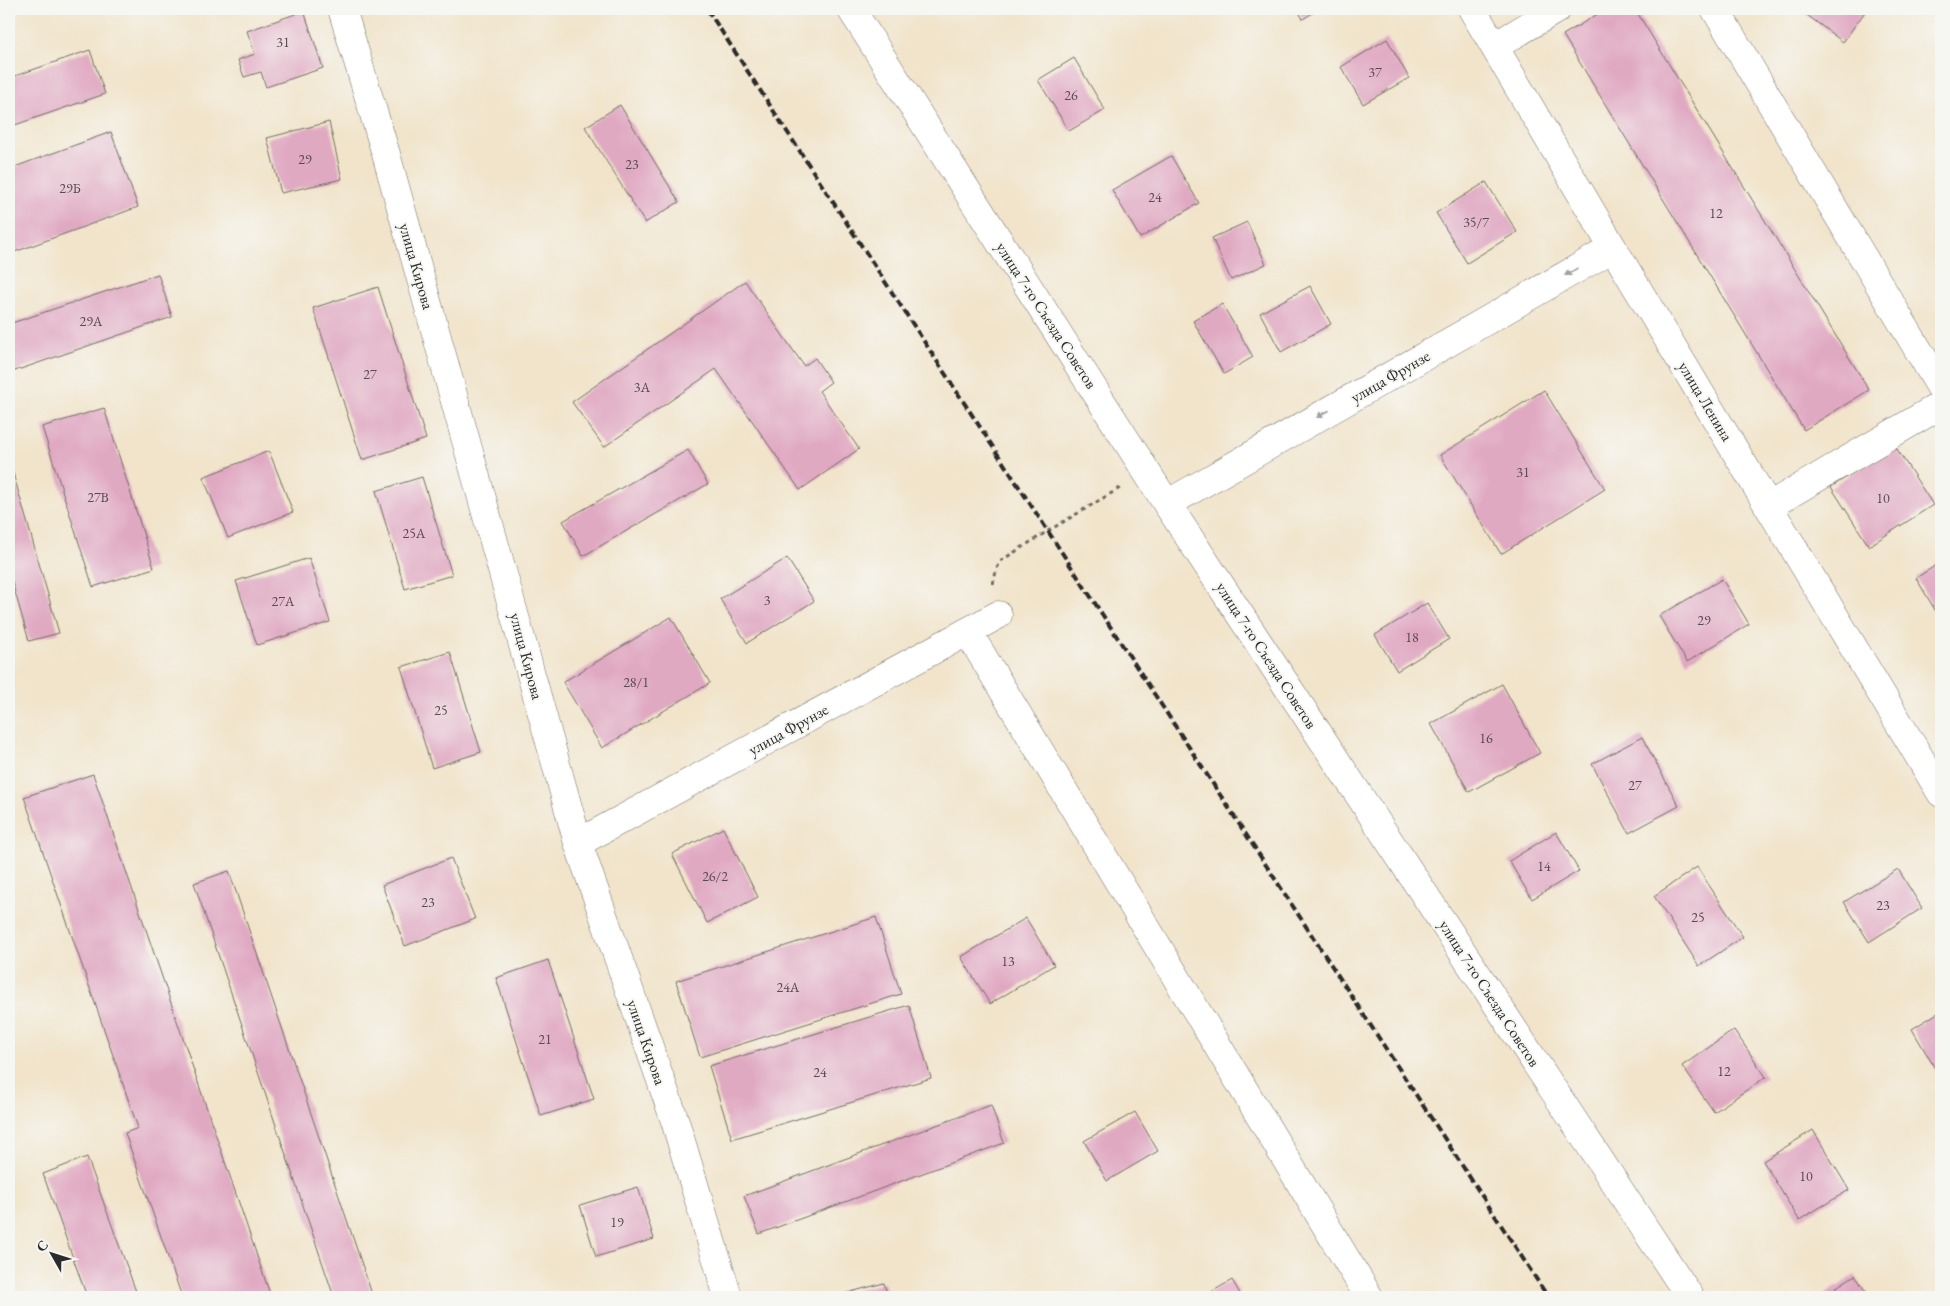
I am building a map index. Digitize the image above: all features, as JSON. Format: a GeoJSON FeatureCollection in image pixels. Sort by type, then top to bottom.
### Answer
{"type":"FeatureCollection","features":[{"type":"Feature","properties":{"kind":"street","name":"улица Кирова"},"geometry":{"type":"LineString","coordinates":[[342,9],[389,164],[578,844],[675,1121],[728,1297]]}},
{"type":"Feature","properties":{"kind":"street","name":"улица 7-го Съезда Советов"},"geometry":{"type":"LineString","coordinates":[[851,9],[1167,504],[1690,1297]]}},
{"type":"Feature","properties":{"kind":"street","name":"улица Ленина"},"geometry":{"type":"LineString","coordinates":[[1472,9],[1613,248],[1941,793]]}},
{"type":"Feature","properties":{"kind":"street"},"geometry":{"type":"LineString","coordinates":[[1495,46],[1557,9]]}},
{"type":"Feature","properties":{"kind":"street"},"geometry":{"type":"LineString","coordinates":[[1715,9],[1941,388]]}},
{"type":"Feature","properties":{"kind":"street","name":"улица Фрунзе"},"geometry":{"type":"LineString","coordinates":[[1167,504],[1613,248]]}},
{"type":"Feature","properties":{"kind":"street"},"geometry":{"type":"LineString","coordinates":[[1769,506],[1941,405]]}},
{"type":"Feature","properties":{"kind":"street","name":"улица Фрунзе"},"geometry":{"type":"LineString","coordinates":[[578,844],[998,616]]}},
{"type":"Feature","properties":{"kind":"street"},"geometry":{"type":"LineString","coordinates":[[968,632],[1369,1297]]}},
{"type":"Feature","properties":{"kind":"path"},"geometry":{"type":"LineString","coordinates":[[998,616],[992,592],[993,580],[1002,560],[1125,486]]}},
{"type":"Feature","properties":{"kind":"building"},"geometry":{"type":"Polygon","coordinates":[[[1297,9],[1319,9],[1303,19],[1297,9]]]}},
{"type":"Feature","properties":{"kind":"building"},"geometry":{"type":"Polygon","coordinates":[[[1606,9],[1635,9],[1869,390],[1804,430],[1563,35],[1606,9]]]}},
{"type":"Feature","properties":{"kind":"building"},"geometry":{"type":"Polygon","coordinates":[[[1799,9],[1867,9],[1843,42],[1799,9]]]}},
{"type":"Feature","properties":{"kind":"building"},"geometry":{"type":"Polygon","coordinates":[[[304,11],[323,68],[266,87],[261,72],[244,77],[238,60],[255,54],[247,31],[304,11]]]}},
{"type":"Feature","properties":{"kind":"building"},"geometry":{"type":"Polygon","coordinates":[[[1387,39],[1409,78],[1363,104],[1341,67],[1387,39]]]}},
{"type":"Feature","properties":{"kind":"building"},"geometry":{"type":"Polygon","coordinates":[[[90,50],[105,94],[9,127],[9,78],[90,50]]]}},
{"type":"Feature","properties":{"kind":"building"},"geometry":{"type":"Polygon","coordinates":[[[1074,58],[1105,110],[1069,131],[1038,80],[1074,58]]]}},
{"type":"Feature","properties":{"kind":"building"},"geometry":{"type":"Polygon","coordinates":[[[620,105],[679,202],[645,223],[585,127],[620,105]]]}},
{"type":"Feature","properties":{"kind":"building"},"geometry":{"type":"Polygon","coordinates":[[[329,122],[342,179],[281,193],[267,138],[329,122]]]}},
{"type":"Feature","properties":{"kind":"building"},"geometry":{"type":"Polygon","coordinates":[[[111,132],[138,207],[9,254],[9,169],[111,132]]]}},
{"type":"Feature","properties":{"kind":"building"},"geometry":{"type":"Polygon","coordinates":[[[1171,156],[1199,203],[1140,238],[1112,190],[1171,156]]]}},
{"type":"Feature","properties":{"kind":"building"},"geometry":{"type":"Polygon","coordinates":[[[1486,182],[1517,232],[1467,263],[1436,213],[1486,182]]]}},
{"type":"Feature","properties":{"kind":"building"},"geometry":{"type":"Polygon","coordinates":[[[1247,222],[1266,264],[1231,280],[1212,238],[1247,222]]]}},
{"type":"Feature","properties":{"kind":"building"},"geometry":{"type":"Polygon","coordinates":[[[158,274],[172,317],[9,373],[9,324],[158,274]]]}},
{"type":"Feature","properties":{"kind":"building"},"geometry":{"type":"Polygon","coordinates":[[[745,281],[804,366],[815,358],[831,382],[819,391],[859,449],[800,490],[716,369],[604,447],[572,402],[745,281]]]}},
{"type":"Feature","properties":{"kind":"building"},"geometry":{"type":"Polygon","coordinates":[[[1310,286],[1331,324],[1281,352],[1260,313],[1310,286]]]}},
{"type":"Feature","properties":{"kind":"building"},"geometry":{"type":"Polygon","coordinates":[[[378,287],[426,439],[362,460],[313,308],[378,287]]]}},
{"type":"Feature","properties":{"kind":"building"},"geometry":{"type":"Polygon","coordinates":[[[1222,304],[1253,357],[1224,374],[1193,321],[1222,304]]]}},
{"type":"Feature","properties":{"kind":"building"},"geometry":{"type":"Polygon","coordinates":[[[1544,390],[1605,489],[1501,554],[1440,455],[1544,390]]]}},
{"type":"Feature","properties":{"kind":"building"},"geometry":{"type":"Polygon","coordinates":[[[104,408],[154,568],[93,587],[42,427],[104,408]]]}},
{"type":"Feature","properties":{"kind":"building"},"geometry":{"type":"Polygon","coordinates":[[[1895,446],[1933,505],[1869,546],[1831,487],[1895,446]]]}},
{"type":"Feature","properties":{"kind":"building"},"geometry":{"type":"Polygon","coordinates":[[[688,450],[708,484],[583,556],[563,521],[688,450]]]}},
{"type":"Feature","properties":{"kind":"building"},"geometry":{"type":"Polygon","coordinates":[[[269,451],[293,512],[228,538],[203,477],[269,451]]]}},
{"type":"Feature","properties":{"kind":"building"},"geometry":{"type":"Polygon","coordinates":[[[9,459],[59,633],[29,641],[9,571],[9,459]]]}},
{"type":"Feature","properties":{"kind":"building"},"geometry":{"type":"Polygon","coordinates":[[[422,477],[452,575],[405,589],[376,491],[422,477]]]}},
{"type":"Feature","properties":{"kind":"building"},"geometry":{"type":"Polygon","coordinates":[[[309,558],[330,622],[257,645],[236,581],[309,558]]]}},
{"type":"Feature","properties":{"kind":"building"},"geometry":{"type":"Polygon","coordinates":[[[787,558],[814,601],[747,643],[720,599],[787,558]]]}},
{"type":"Feature","properties":{"kind":"building"},"geometry":{"type":"Polygon","coordinates":[[[1941,562],[1941,620],[1916,578],[1941,562]]]}},
{"type":"Feature","properties":{"kind":"building"},"geometry":{"type":"Polygon","coordinates":[[[1722,579],[1749,624],[1687,662],[1659,616],[1722,579]]]}},
{"type":"Feature","properties":{"kind":"building"},"geometry":{"type":"Polygon","coordinates":[[[1427,603],[1449,639],[1397,671],[1375,635],[1427,603]]]}},
{"type":"Feature","properties":{"kind":"building"},"geometry":{"type":"Polygon","coordinates":[[[671,617],[710,683],[602,748],[563,682],[671,617]]]}},
{"type":"Feature","properties":{"kind":"building"},"geometry":{"type":"Polygon","coordinates":[[[450,652],[481,752],[432,768],[401,667],[450,652]]]}},
{"type":"Feature","properties":{"kind":"building"},"geometry":{"type":"Polygon","coordinates":[[[1502,684],[1540,753],[1469,792],[1431,724],[1502,684]]]}},
{"type":"Feature","properties":{"kind":"building"},"geometry":{"type":"Polygon","coordinates":[[[1642,737],[1679,806],[1629,833],[1592,764],[1642,737]]]}},
{"type":"Feature","properties":{"kind":"building"},"geometry":{"type":"Polygon","coordinates":[[[93,774],[271,1297],[182,1297],[125,1133],[138,1128],[24,797],[93,774]]]}},
{"type":"Feature","properties":{"kind":"building"},"geometry":{"type":"Polygon","coordinates":[[[723,828],[758,897],[707,923],[672,854],[723,828]]]}},
{"type":"Feature","properties":{"kind":"building"},"geometry":{"type":"Polygon","coordinates":[[[1556,832],[1579,871],[1532,899],[1509,861],[1556,832]]]}},
{"type":"Feature","properties":{"kind":"building"},"geometry":{"type":"Polygon","coordinates":[[[451,858],[475,919],[405,946],[382,885],[451,858]]]}},
{"type":"Feature","properties":{"kind":"building"},"geometry":{"type":"Polygon","coordinates":[[[1697,867],[1743,937],[1699,966],[1654,896],[1697,867]]]}},
{"type":"Feature","properties":{"kind":"building"},"geometry":{"type":"Polygon","coordinates":[[[1898,869],[1922,908],[1869,942],[1844,902],[1898,869]]]}},
{"type":"Feature","properties":{"kind":"building"},"geometry":{"type":"Polygon","coordinates":[[[229,871],[373,1297],[334,1297],[194,883],[229,871]]]}},
{"type":"Feature","properties":{"kind":"building"},"geometry":{"type":"Polygon","coordinates":[[[876,917],[901,994],[700,1057],[676,981],[876,917]]]}},
{"type":"Feature","properties":{"kind":"building"},"geometry":{"type":"Polygon","coordinates":[[[1026,918],[1054,965],[990,1004],[961,957],[1026,918]]]}},
{"type":"Feature","properties":{"kind":"building"},"geometry":{"type":"Polygon","coordinates":[[[548,960],[594,1099],[541,1116],[496,978],[548,960]]]}},
{"type":"Feature","properties":{"kind":"building"},"geometry":{"type":"Polygon","coordinates":[[[909,1005],[931,1078],[732,1139],[709,1066],[909,1005]]]}},
{"type":"Feature","properties":{"kind":"building"},"geometry":{"type":"Polygon","coordinates":[[[1941,1011],[1941,1067],[1936,1070],[1912,1029],[1941,1011]]]}},
{"type":"Feature","properties":{"kind":"building"},"geometry":{"type":"Polygon","coordinates":[[[1734,1030],[1766,1077],[1714,1112],[1682,1066],[1734,1030]]]}},
{"type":"Feature","properties":{"kind":"building"},"geometry":{"type":"Polygon","coordinates":[[[991,1105],[1004,1143],[759,1234],[744,1196],[991,1105]]]}},
{"type":"Feature","properties":{"kind":"building"},"geometry":{"type":"Polygon","coordinates":[[[1135,1112],[1158,1151],[1107,1181],[1084,1141],[1135,1112]]]}},
{"type":"Feature","properties":{"kind":"building"},"geometry":{"type":"Polygon","coordinates":[[[1813,1130],[1849,1190],[1799,1220],[1763,1161],[1813,1130]]]}},
{"type":"Feature","properties":{"kind":"building"},"geometry":{"type":"Polygon","coordinates":[[[87,1157],[138,1297],[87,1297],[43,1174],[87,1157]]]}},
{"type":"Feature","properties":{"kind":"building"},"geometry":{"type":"Polygon","coordinates":[[[638,1187],[654,1239],[596,1257],[580,1205],[638,1187]]]}},
{"type":"Feature","properties":{"kind":"building"},"geometry":{"type":"Polygon","coordinates":[[[1855,1275],[1869,1297],[1821,1297],[1855,1275]]]}},
{"type":"Feature","properties":{"kind":"building"},"geometry":{"type":"Polygon","coordinates":[[[1232,1280],[1242,1297],[1203,1297],[1232,1280]]]}},
{"type":"Feature","properties":{"kind":"building"},"geometry":{"type":"Polygon","coordinates":[[[884,1283],[888,1297],[832,1297],[884,1283]]]}},
{"type":"Feature","properties":{"kind":"railway"},"geometry":{"type":"LineString","coordinates":[[707,9],[1548,1297]]}}]}
